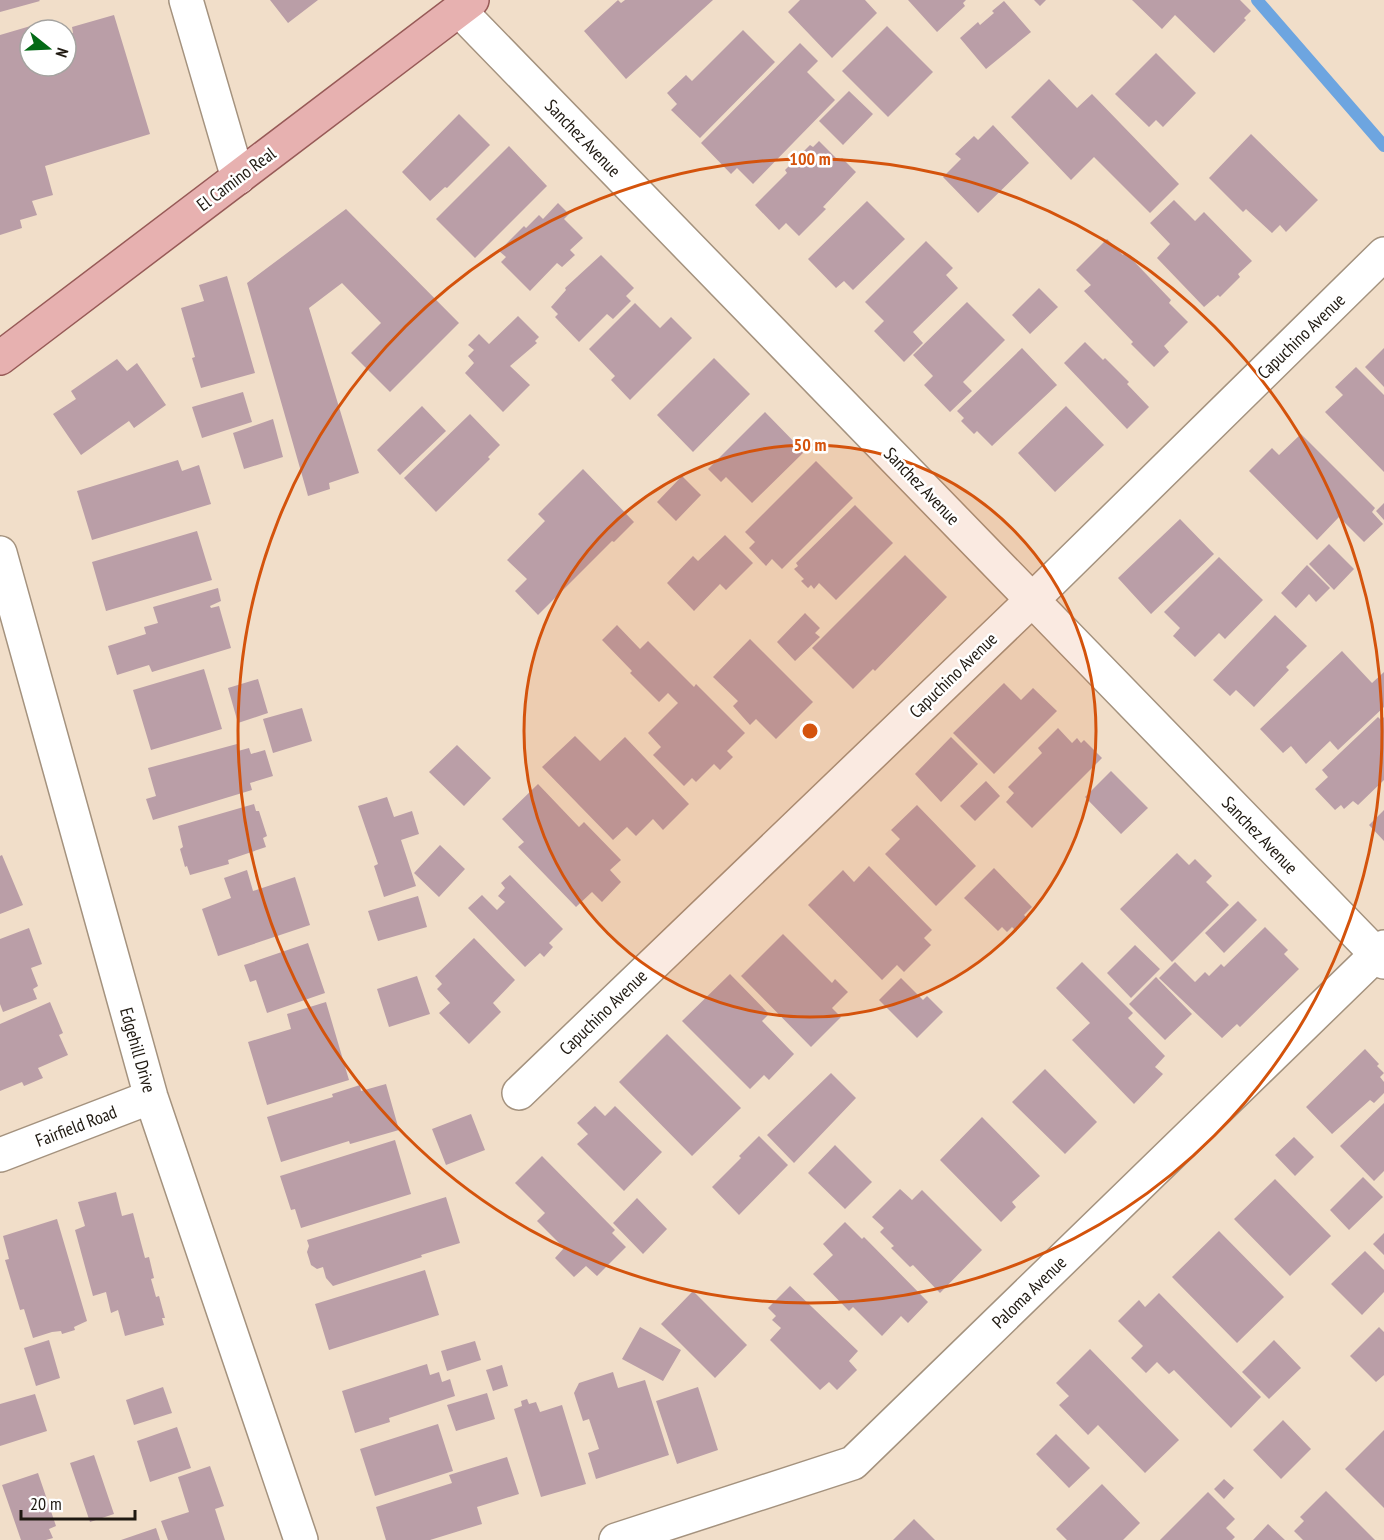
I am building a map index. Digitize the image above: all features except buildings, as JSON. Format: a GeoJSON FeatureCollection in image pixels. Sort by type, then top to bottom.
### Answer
{"type":"FeatureCollection","features":[{"type":"Feature","properties":{"kind":"main road","name":"El Camino Real"},"geometry":{"type":"LineString","coordinates":[[0,358],[466,5]]}},
{"type":"Feature","properties":{"kind":"street"},"geometry":{"type":"LineString","coordinates":[[186,0],[238,177]]}},
{"type":"Feature","properties":{"kind":"street","name":"Sanchez Avenue"},"geometry":{"type":"LineString","coordinates":[[466,5],[1032,600],[1382,955]]}},
{"type":"Feature","properties":{"kind":"street","name":"Capuchino Avenue"},"geometry":{"type":"LineString","coordinates":[[519,1093],[1032,600],[1384,254]]}},
{"type":"Feature","properties":{"kind":"street","name":"Edgehill Drive"},"geometry":{"type":"LineString","coordinates":[[0,553],[151,1097],[301,1540]]}},
{"type":"Feature","properties":{"kind":"street","name":"Paloma Avenue"},"geometry":{"type":"LineString","coordinates":[[616,1540],[853,1463],[1382,955]]}},
{"type":"Feature","properties":{"kind":"street","name":"Fairfield Road"},"geometry":{"type":"LineString","coordinates":[[0,1155],[151,1097]]}},
{"type":"Feature","properties":{"kind":"waterway"},"geometry":{"type":"LineString","coordinates":[[1257,0],[1384,146]]}}]}
